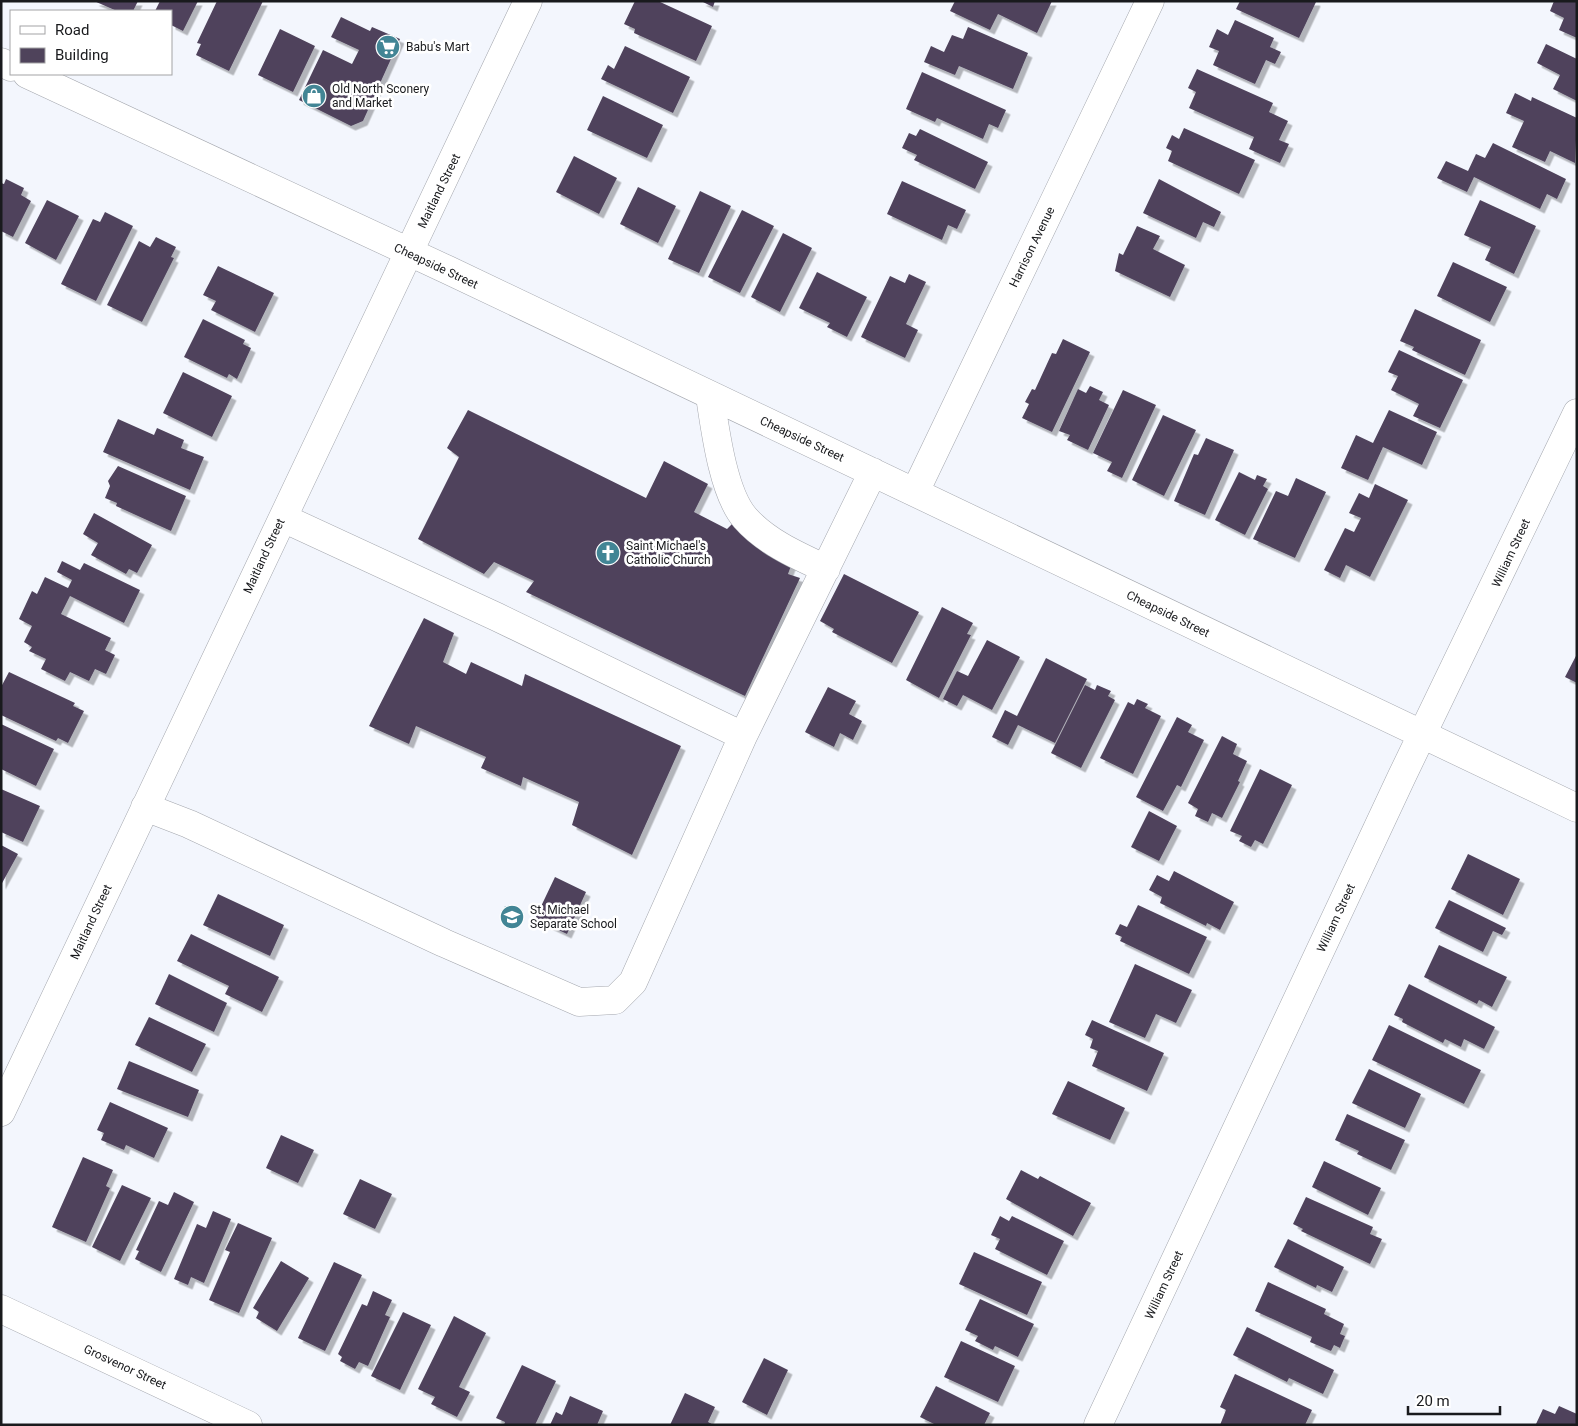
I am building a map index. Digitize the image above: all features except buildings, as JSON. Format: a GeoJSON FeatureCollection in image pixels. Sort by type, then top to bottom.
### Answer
{"type":"FeatureCollection","features":[{"type":"Feature","properties":{"kind":"street","name":"Maitland Street"},"geometry":{"type":"LineString","coordinates":[[1,1112],[528,1]]}},
{"type":"Feature","properties":{"kind":"street","name":"Harrison Avenue"},"geometry":{"type":"LineString","coordinates":[[915,492],[1150,1]]}},
{"type":"Feature","properties":{"kind":"street","name":"Cheapside Street"},"geometry":{"type":"LineString","coordinates":[[28,75],[873,472],[1577,808]]}},
{"type":"Feature","properties":{"kind":"street"},"geometry":{"type":"LineString","coordinates":[[710,396],[722,461],[733,498],[744,518],[779,545],[826,569]]}},
{"type":"Feature","properties":{"kind":"street","name":"William Street"},"geometry":{"type":"LineString","coordinates":[[1098,1425],[1402,776],[1424,736],[1577,413]]}},
{"type":"Feature","properties":{"kind":"street"},"geometry":{"type":"LineString","coordinates":[[146,807],[189,824],[444,943],[579,1002],[599,1003],[615,1000],[633,982],[742,736],[873,472]]}},
{"type":"Feature","properties":{"kind":"street"},"geometry":{"type":"LineString","coordinates":[[283,518],[497,617],[742,736]]}},
{"type":"Feature","properties":{"kind":"street","name":"Grosvenor Street"},"geometry":{"type":"LineString","coordinates":[[1,1308],[248,1425]]}},
{"type":"Feature","properties":{"kind":"place","name":"Babu's Mart"},"geometry":{"type":"Point","coordinates":[388,47]}},
{"type":"Feature","properties":{"kind":"place","name":"Old North Sconery and Market"},"geometry":{"type":"Point","coordinates":[314,96]}},
{"type":"Feature","properties":{"kind":"place","name":"Saint Michael's Catholic Church"},"geometry":{"type":"Point","coordinates":[608,553]}},
{"type":"Feature","properties":{"kind":"place","name":"St. Michael Separate School"},"geometry":{"type":"Point","coordinates":[512,917]}}]}
